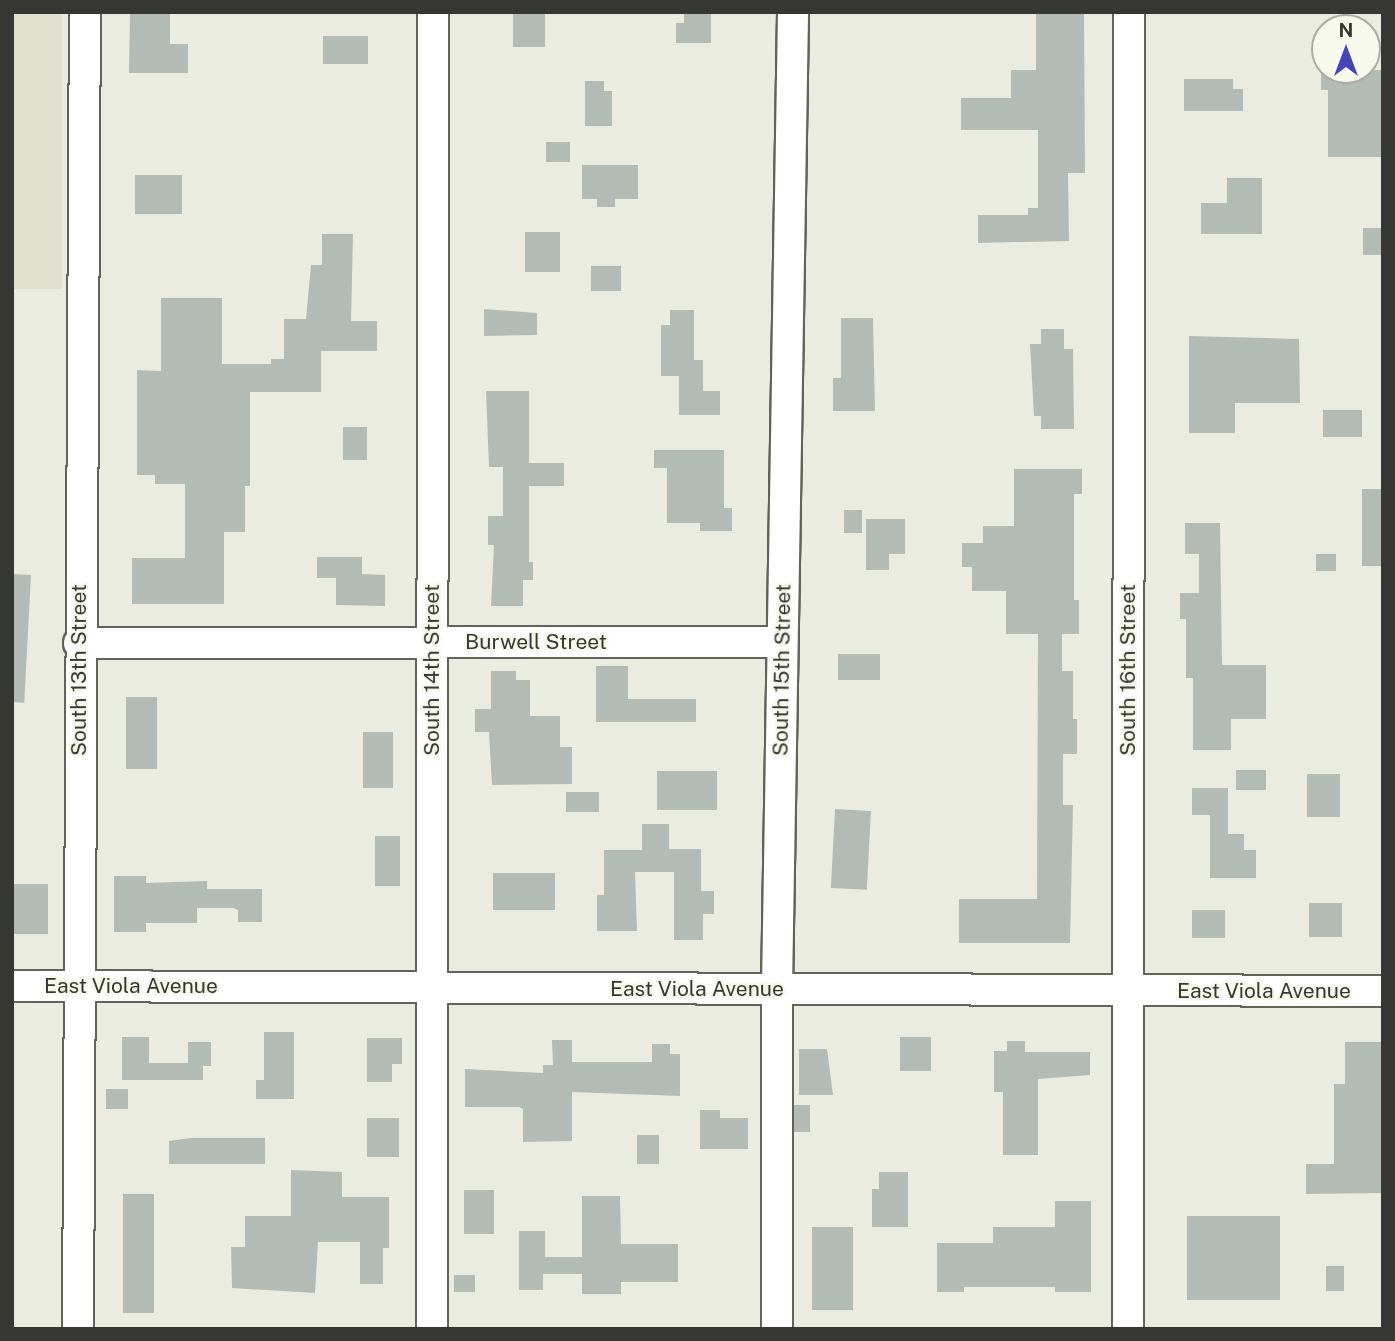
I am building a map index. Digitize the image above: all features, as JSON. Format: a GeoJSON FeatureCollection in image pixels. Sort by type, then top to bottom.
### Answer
{"type":"FeatureCollection","features":[{"type":"Feature","properties":{"kind":"street","name":"South 13th Street"},"geometry":{"type":"LineString","coordinates":[[79,1329],[79,643],[85,12]]}},
{"type":"Feature","properties":{"kind":"street","name":"South 14th Street"},"geometry":{"type":"LineString","coordinates":[[432,1329],[433,12]]}},
{"type":"Feature","properties":{"kind":"street","name":"South 15th Street"},"geometry":{"type":"LineString","coordinates":[[777,1329],[777,989],[793,12]]}},
{"type":"Feature","properties":{"kind":"street","name":"South 16th Street"},"geometry":{"type":"LineString","coordinates":[[1128,1329],[1129,12]]}},
{"type":"Feature","properties":{"kind":"street","name":"Burwell Street"},"geometry":{"type":"LineString","coordinates":[[79,643],[782,642]]}},
{"type":"Feature","properties":{"kind":"street","name":"East Viola Avenue"},"geometry":{"type":"LineString","coordinates":[[12,986],[1383,990]]}},
{"type":"Feature","properties":{"kind":"shaded area"},"geometry":{"type":"Polygon","coordinates":[[[12,12],[62,12],[62,289],[12,289],[12,12]]]}},
{"type":"Feature","properties":{"kind":"building"},"geometry":{"type":"Polygon","coordinates":[[[130,12],[170,12],[170,44],[188,44],[188,73],[129,73],[130,12]]]}},
{"type":"Feature","properties":{"kind":"building"},"geometry":{"type":"Polygon","coordinates":[[[513,12],[545,12],[545,47],[513,47],[513,12]]]}},
{"type":"Feature","properties":{"kind":"building"},"geometry":{"type":"Polygon","coordinates":[[[684,12],[711,12],[711,43],[676,43],[676,23],[684,23],[684,12]]]}},
{"type":"Feature","properties":{"kind":"building"},"geometry":{"type":"Polygon","coordinates":[[[1036,12],[1084,12],[1085,173],[1068,173],[1069,241],[978,243],[978,215],[1028,215],[1028,208],[1038,208],[1038,130],[961,130],[961,98],[1011,98],[1011,70],[1036,70],[1036,12]]]}},
{"type":"Feature","properties":{"kind":"building"},"geometry":{"type":"Polygon","coordinates":[[[323,36],[368,36],[368,64],[323,64],[323,36]]]}},
{"type":"Feature","properties":{"kind":"building"},"geometry":{"type":"Polygon","coordinates":[[[1383,70],[1383,157],[1328,157],[1328,90],[1321,90],[1321,84],[1381,84],[1383,70]]]}},
{"type":"Feature","properties":{"kind":"building"},"geometry":{"type":"Polygon","coordinates":[[[1184,79],[1233,79],[1233,89],[1243,89],[1243,111],[1184,111],[1184,79]]]}},
{"type":"Feature","properties":{"kind":"building"},"geometry":{"type":"Polygon","coordinates":[[[585,81],[604,81],[604,91],[612,91],[612,126],[585,126],[585,81]]]}},
{"type":"Feature","properties":{"kind":"building"},"geometry":{"type":"Polygon","coordinates":[[[546,142],[570,142],[570,162],[546,162],[546,142]]]}},
{"type":"Feature","properties":{"kind":"building"},"geometry":{"type":"Polygon","coordinates":[[[582,165],[638,165],[638,199],[615,199],[615,207],[597,207],[597,199],[582,199],[582,165]]]}},
{"type":"Feature","properties":{"kind":"building"},"geometry":{"type":"Polygon","coordinates":[[[135,175],[182,175],[182,214],[135,214],[135,175]]]}},
{"type":"Feature","properties":{"kind":"building"},"geometry":{"type":"Polygon","coordinates":[[[1227,178],[1262,178],[1262,234],[1201,234],[1201,203],[1227,203],[1227,178]]]}},
{"type":"Feature","properties":{"kind":"building"},"geometry":{"type":"Polygon","coordinates":[[[1363,228],[1383,228],[1383,255],[1363,255],[1363,228]]]}},
{"type":"Feature","properties":{"kind":"building"},"geometry":{"type":"Polygon","coordinates":[[[525,232],[560,232],[560,272],[525,272],[525,232]]]}},
{"type":"Feature","properties":{"kind":"building"},"geometry":{"type":"Polygon","coordinates":[[[322,234],[353,234],[351,321],[377,321],[377,351],[321,351],[321,392],[250,392],[250,486],[245,486],[245,532],[224,532],[224,604],[132,604],[132,558],[185,558],[185,484],[155,484],[155,475],[137,475],[137,370],[161,371],[161,298],[222,298],[222,364],[271,364],[271,359],[284,359],[284,319],[306,319],[311,265],[322,265],[322,234]]]}},
{"type":"Feature","properties":{"kind":"building"},"geometry":{"type":"Polygon","coordinates":[[[591,266],[621,266],[621,291],[591,291],[591,266]]]}},
{"type":"Feature","properties":{"kind":"building"},"geometry":{"type":"Polygon","coordinates":[[[484,309],[537,313],[537,335],[484,336],[484,309]]]}},
{"type":"Feature","properties":{"kind":"building"},"geometry":{"type":"Polygon","coordinates":[[[670,310],[694,310],[694,360],[703,360],[703,391],[720,391],[720,415],[679,415],[679,376],[661,376],[661,325],[670,325],[670,310]]]}},
{"type":"Feature","properties":{"kind":"building"},"geometry":{"type":"Polygon","coordinates":[[[841,318],[873,318],[875,411],[833,411],[833,378],[841,378],[841,318]]]}},
{"type":"Feature","properties":{"kind":"building"},"geometry":{"type":"Polygon","coordinates":[[[1041,329],[1064,329],[1064,349],[1073,349],[1074,429],[1041,429],[1041,416],[1034,416],[1030,344],[1041,344],[1041,329]]]}},
{"type":"Feature","properties":{"kind":"building"},"geometry":{"type":"Polygon","coordinates":[[[1189,336],[1299,339],[1300,403],[1235,403],[1235,433],[1189,433],[1189,336]]]}},
{"type":"Feature","properties":{"kind":"building"},"geometry":{"type":"Polygon","coordinates":[[[486,391],[529,391],[529,463],[564,463],[564,486],[529,486],[529,562],[533,562],[533,580],[523,580],[523,606],[491,606],[494,545],[488,545],[488,516],[503,516],[503,467],[489,467],[486,391]]]}},
{"type":"Feature","properties":{"kind":"building"},"geometry":{"type":"Polygon","coordinates":[[[1323,410],[1362,410],[1362,437],[1323,437],[1323,410]]]}},
{"type":"Feature","properties":{"kind":"building"},"geometry":{"type":"Polygon","coordinates":[[[343,427],[367,427],[367,460],[343,460],[343,427]]]}},
{"type":"Feature","properties":{"kind":"building"},"geometry":{"type":"Polygon","coordinates":[[[654,450],[724,450],[724,508],[732,508],[732,531],[700,531],[700,523],[667,523],[667,468],[654,468],[654,450]]]}},
{"type":"Feature","properties":{"kind":"building"},"geometry":{"type":"Polygon","coordinates":[[[1014,469],[1082,469],[1082,494],[1074,494],[1074,600],[1079,600],[1079,634],[1062,634],[1062,671],[1073,671],[1073,719],[1077,719],[1077,754],[1063,754],[1063,805],[1073,805],[1070,943],[959,943],[959,899],[1037,899],[1038,634],[1006,634],[1006,591],[972,591],[972,567],[962,567],[962,543],[983,543],[983,526],[1014,526],[1014,469]]]}},
{"type":"Feature","properties":{"kind":"building"},"geometry":{"type":"Polygon","coordinates":[[[1362,489],[1383,489],[1383,566],[1362,566],[1362,489]]]}},
{"type":"Feature","properties":{"kind":"building"},"geometry":{"type":"Polygon","coordinates":[[[844,510],[862,510],[862,533],[844,533],[844,510]]]}},
{"type":"Feature","properties":{"kind":"building"},"geometry":{"type":"Polygon","coordinates":[[[866,519],[905,519],[905,554],[889,554],[889,570],[866,570],[866,519]]]}},
{"type":"Feature","properties":{"kind":"building"},"geometry":{"type":"Polygon","coordinates":[[[1185,523],[1220,523],[1222,665],[1266,665],[1266,719],[1231,719],[1231,750],[1193,750],[1193,678],[1186,678],[1186,619],[1180,619],[1180,593],[1199,593],[1199,554],[1185,554],[1185,523]]]}},
{"type":"Feature","properties":{"kind":"building"},"geometry":{"type":"Polygon","coordinates":[[[1316,554],[1336,554],[1336,571],[1316,571],[1316,554]]]}},
{"type":"Feature","properties":{"kind":"building"},"geometry":{"type":"Polygon","coordinates":[[[317,557],[362,557],[362,574],[385,575],[385,606],[336,605],[336,578],[317,578],[317,557]]]}},
{"type":"Feature","properties":{"kind":"building"},"geometry":{"type":"Polygon","coordinates":[[[12,574],[31,575],[24,703],[12,702],[12,574]]]}},
{"type":"Feature","properties":{"kind":"building"},"geometry":{"type":"Polygon","coordinates":[[[838,654],[880,654],[880,680],[838,680],[838,654]]]}},
{"type":"Feature","properties":{"kind":"building"},"geometry":{"type":"Polygon","coordinates":[[[596,666],[628,666],[628,699],[696,699],[696,722],[596,722],[596,666]]]}},
{"type":"Feature","properties":{"kind":"building"},"geometry":{"type":"Polygon","coordinates":[[[491,671],[516,671],[516,680],[530,680],[530,716],[560,716],[560,747],[572,747],[572,784],[492,785],[489,732],[475,732],[475,709],[491,709],[491,671]]]}},
{"type":"Feature","properties":{"kind":"building"},"geometry":{"type":"Polygon","coordinates":[[[126,697],[157,697],[157,769],[126,769],[126,697]]]}},
{"type":"Feature","properties":{"kind":"building"},"geometry":{"type":"Polygon","coordinates":[[[363,732],[393,732],[393,788],[363,788],[363,732]]]}},
{"type":"Feature","properties":{"kind":"building"},"geometry":{"type":"Polygon","coordinates":[[[1236,770],[1266,770],[1266,790],[1236,790],[1236,770]]]}},
{"type":"Feature","properties":{"kind":"building"},"geometry":{"type":"Polygon","coordinates":[[[657,771],[717,771],[717,810],[657,810],[657,771]]]}},
{"type":"Feature","properties":{"kind":"building"},"geometry":{"type":"Polygon","coordinates":[[[1307,774],[1340,774],[1340,817],[1307,817],[1307,774]]]}},
{"type":"Feature","properties":{"kind":"building"},"geometry":{"type":"Polygon","coordinates":[[[1192,788],[1228,788],[1228,834],[1244,834],[1244,850],[1256,850],[1256,878],[1210,878],[1210,815],[1192,815],[1192,788]]]}},
{"type":"Feature","properties":{"kind":"building"},"geometry":{"type":"Polygon","coordinates":[[[566,792],[599,792],[599,812],[566,812],[566,792]]]}},
{"type":"Feature","properties":{"kind":"building"},"geometry":{"type":"Polygon","coordinates":[[[835,809],[871,811],[867,890],[831,888],[835,809]]]}},
{"type":"Feature","properties":{"kind":"building"},"geometry":{"type":"Polygon","coordinates":[[[642,824],[669,824],[669,849],[701,849],[701,891],[714,891],[714,914],[703,914],[703,940],[674,940],[674,872],[635,872],[637,931],[597,931],[597,895],[604,895],[604,850],[642,850],[642,824]]]}},
{"type":"Feature","properties":{"kind":"building"},"geometry":{"type":"Polygon","coordinates":[[[375,836],[400,836],[400,886],[375,886],[375,836]]]}},
{"type":"Feature","properties":{"kind":"building"},"geometry":{"type":"Polygon","coordinates":[[[493,873],[555,873],[555,910],[493,910],[493,873]]]}},
{"type":"Feature","properties":{"kind":"building"},"geometry":{"type":"Polygon","coordinates":[[[114,876],[146,876],[146,883],[207,881],[207,889],[262,889],[262,922],[238,922],[238,910],[233,908],[197,908],[197,923],[146,923],[146,932],[114,932],[114,876]]]}},
{"type":"Feature","properties":{"kind":"building"},"geometry":{"type":"Polygon","coordinates":[[[12,884],[48,884],[48,934],[12,934],[12,884]]]}},
{"type":"Feature","properties":{"kind":"building"},"geometry":{"type":"Polygon","coordinates":[[[1309,903],[1342,903],[1342,937],[1309,937],[1309,903]]]}},
{"type":"Feature","properties":{"kind":"building"},"geometry":{"type":"Polygon","coordinates":[[[1192,910],[1225,910],[1225,938],[1192,938],[1192,910]]]}},
{"type":"Feature","properties":{"kind":"building"},"geometry":{"type":"Polygon","coordinates":[[[264,1032],[294,1032],[294,1099],[256,1099],[256,1080],[264,1080],[264,1032]]]}},
{"type":"Feature","properties":{"kind":"building"},"geometry":{"type":"Polygon","coordinates":[[[122,1037],[149,1037],[149,1063],[188,1063],[188,1042],[211,1042],[211,1066],[203,1066],[203,1080],[122,1080],[122,1037]]]}},
{"type":"Feature","properties":{"kind":"building"},"geometry":{"type":"Polygon","coordinates":[[[900,1037],[931,1037],[931,1071],[900,1071],[900,1037]]]}},
{"type":"Feature","properties":{"kind":"building"},"geometry":{"type":"Polygon","coordinates":[[[367,1038],[402,1038],[402,1064],[392,1064],[392,1082],[367,1082],[367,1038]]]}},
{"type":"Feature","properties":{"kind":"building"},"geometry":{"type":"Polygon","coordinates":[[[552,1040],[572,1040],[572,1062],[652,1062],[652,1044],[670,1044],[670,1054],[680,1054],[680,1096],[572,1092],[572,1141],[523,1142],[523,1109],[519,1107],[465,1107],[465,1069],[543,1073],[543,1065],[553,1065],[552,1040]]]}},
{"type":"Feature","properties":{"kind":"building"},"geometry":{"type":"Polygon","coordinates":[[[1007,1041],[1025,1041],[1025,1052],[1090,1052],[1090,1075],[1038,1079],[1038,1155],[1003,1155],[1003,1092],[994,1092],[994,1051],[1007,1051],[1007,1041]]]}},
{"type":"Feature","properties":{"kind":"building"},"geometry":{"type":"Polygon","coordinates":[[[1345,1042],[1383,1042],[1383,1193],[1306,1194],[1306,1164],[1334,1164],[1334,1084],[1345,1084],[1345,1042]]]}},
{"type":"Feature","properties":{"kind":"building"},"geometry":{"type":"Polygon","coordinates":[[[799,1049],[827,1049],[833,1095],[799,1095],[799,1049]]]}},
{"type":"Feature","properties":{"kind":"building"},"geometry":{"type":"Polygon","coordinates":[[[106,1089],[128,1089],[128,1109],[106,1109],[106,1089]]]}},
{"type":"Feature","properties":{"kind":"building"},"geometry":{"type":"Polygon","coordinates":[[[794,1105],[810,1105],[810,1132],[794,1132],[794,1105]]]}},
{"type":"Feature","properties":{"kind":"building"},"geometry":{"type":"Polygon","coordinates":[[[700,1110],[720,1110],[720,1118],[748,1118],[748,1149],[700,1149],[700,1110]]]}},
{"type":"Feature","properties":{"kind":"building"},"geometry":{"type":"Polygon","coordinates":[[[367,1118],[399,1118],[399,1157],[367,1157],[367,1118]]]}},
{"type":"Feature","properties":{"kind":"building"},"geometry":{"type":"Polygon","coordinates":[[[637,1135],[659,1135],[659,1164],[637,1164],[637,1135]]]}},
{"type":"Feature","properties":{"kind":"building"},"geometry":{"type":"Polygon","coordinates":[[[191,1138],[265,1138],[265,1164],[169,1164],[169,1141],[191,1138]]]}},
{"type":"Feature","properties":{"kind":"building"},"geometry":{"type":"Polygon","coordinates":[[[291,1170],[342,1172],[342,1197],[389,1197],[389,1248],[383,1248],[383,1284],[360,1284],[360,1242],[318,1242],[315,1293],[232,1288],[231,1247],[245,1247],[245,1216],[291,1216],[291,1170]]]}},
{"type":"Feature","properties":{"kind":"building"},"geometry":{"type":"Polygon","coordinates":[[[879,1172],[908,1172],[908,1227],[872,1227],[872,1189],[879,1189],[879,1172]]]}},
{"type":"Feature","properties":{"kind":"building"},"geometry":{"type":"Polygon","coordinates":[[[464,1190],[494,1190],[494,1234],[464,1234],[464,1190]]]}},
{"type":"Feature","properties":{"kind":"building"},"geometry":{"type":"Polygon","coordinates":[[[123,1194],[154,1194],[154,1313],[123,1313],[123,1194]]]}},
{"type":"Feature","properties":{"kind":"building"},"geometry":{"type":"Polygon","coordinates":[[[582,1196],[620,1196],[621,1244],[678,1244],[678,1282],[621,1282],[621,1294],[582,1294],[582,1274],[543,1274],[543,1290],[519,1290],[519,1231],[545,1231],[545,1257],[582,1257],[582,1196]]]}},
{"type":"Feature","properties":{"kind":"building"},"geometry":{"type":"Polygon","coordinates":[[[1055,1201],[1091,1201],[1091,1292],[1055,1292],[1055,1287],[964,1287],[964,1292],[937,1292],[937,1243],[993,1243],[993,1227],[1055,1227],[1055,1201]]]}},
{"type":"Feature","properties":{"kind":"building"},"geometry":{"type":"Polygon","coordinates":[[[1187,1216],[1280,1216],[1280,1300],[1187,1300],[1187,1216]]]}},
{"type":"Feature","properties":{"kind":"building"},"geometry":{"type":"Polygon","coordinates":[[[812,1227],[853,1227],[853,1310],[812,1310],[812,1227]]]}},
{"type":"Feature","properties":{"kind":"building"},"geometry":{"type":"Polygon","coordinates":[[[1326,1266],[1344,1266],[1344,1291],[1326,1291],[1326,1266]]]}},
{"type":"Feature","properties":{"kind":"building"},"geometry":{"type":"Polygon","coordinates":[[[454,1275],[475,1275],[475,1292],[454,1292],[454,1275]]]}}]}
